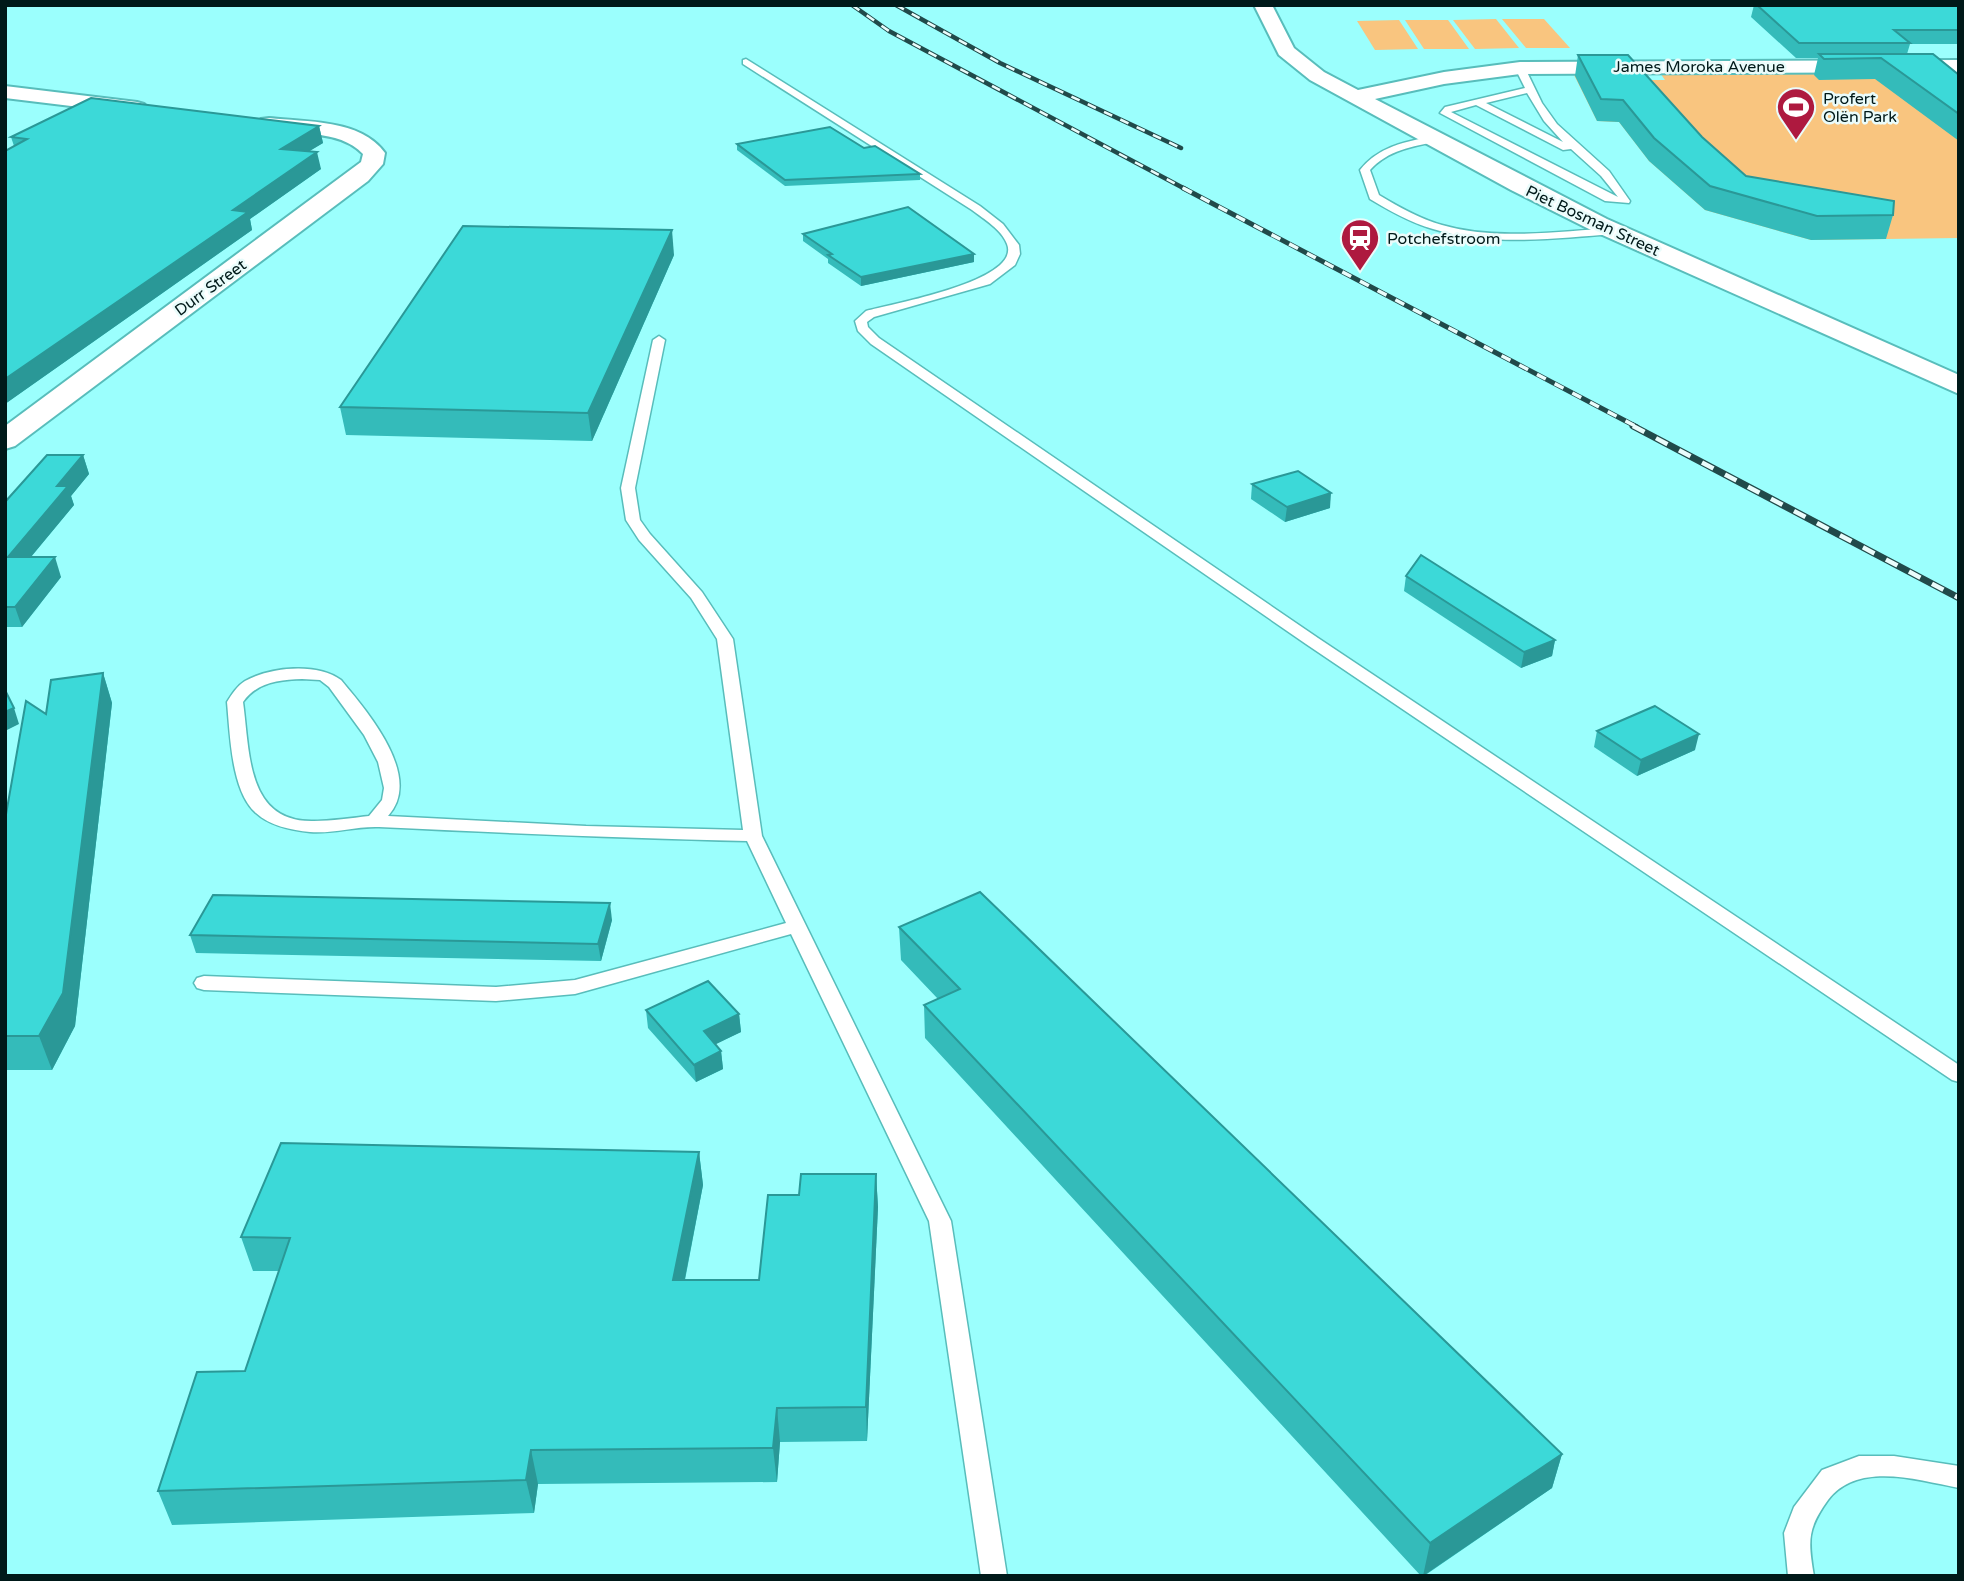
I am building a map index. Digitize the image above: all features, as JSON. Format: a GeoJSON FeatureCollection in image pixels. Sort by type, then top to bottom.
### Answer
{"type":"FeatureCollection","features":[{"type":"Feature","properties":{"kind":"street","name":"Piet Bosman Street"},"geometry":{"type":"LineString","coordinates":[[1263,5],[1277,38],[1299,64],[1434,139],[1519,185],[1615,231],[1959,386]]}},
{"type":"Feature","properties":{"kind":"street","name":"James Moroka Avenue"},"geometry":{"type":"LineString","coordinates":[[1357,96],[1444,78],[1520,68],[1959,66]]}},
{"type":"Feature","properties":{"kind":"street"},"geometry":{"type":"LineString","coordinates":[[5,92],[152,110]]}},
{"type":"Feature","properties":{"kind":"street","name":"Durr Street"},"geometry":{"type":"LineString","coordinates":[[5,440],[360,176],[372,163],[374,153],[369,145],[341,133],[246,121]]}},
{"type":"Feature","properties":{"kind":"lane"},"geometry":{"type":"LineString","coordinates":[[746,62],[976,208],[1001,228],[1012,242],[1015,253],[1011,267],[999,276],[870,314],[861,321],[862,328],[875,341],[1311,641],[1959,1076]]}},
{"type":"Feature","properties":{"kind":"lane"},"geometry":{"type":"LineString","coordinates":[[1520,68],[1530,89],[1539,110],[1561,135],[1592,161],[1625,201],[1609,199],[1445,113],[1448,109],[1530,89]]}},
{"type":"Feature","properties":{"kind":"lane"},"geometry":{"type":"LineString","coordinates":[[1477,102],[1592,161]]}},
{"type":"Feature","properties":{"kind":"lane"},"geometry":{"type":"LineString","coordinates":[[1434,139],[1388,149],[1374,159],[1365,170],[1374,197],[1413,219],[1447,230],[1538,236],[1615,231]]}},
{"type":"Feature","properties":{"kind":"lane"},"geometry":{"type":"LineString","coordinates":[[659,340],[628,488],[633,520],[644,537],[697,596],[725,639],[753,836],[940,1221],[957,1319],[993,1576]]}},
{"type":"Feature","properties":{"kind":"lane"},"geometry":{"type":"LineString","coordinates":[[374,821],[391,801],[393,786],[388,769],[379,745],[332,680],[320,675],[302,673],[264,679],[246,688],[235,702],[243,767],[253,799],[261,810],[280,821],[312,827],[374,821],[586,832],[753,836]]}},
{"type":"Feature","properties":{"kind":"lane"},"geometry":{"type":"LineString","coordinates":[[204,983],[496,994],[575,987],[797,926]]}},
{"type":"Feature","properties":{"kind":"lane"},"geometry":{"type":"LineString","coordinates":[[1801,1576],[1795,1538],[1806,1508],[1831,1478],[1857,1468],[1896,1466],[1959,1477]]}},
{"type":"Feature","properties":{"kind":"shaded area"},"geometry":{"type":"Polygon","coordinates":[[[1496,19],[1519,48],[1475,49],[1453,20],[1496,19]]]}},
{"type":"Feature","properties":{"kind":"shaded area"},"geometry":{"type":"Polygon","coordinates":[[[1502,19],[1544,19],[1570,48],[1526,48],[1502,19]]]}},
{"type":"Feature","properties":{"kind":"shaded area"},"geometry":{"type":"Polygon","coordinates":[[[1399,20],[1418,49],[1375,50],[1357,21],[1399,20]]]}},
{"type":"Feature","properties":{"kind":"shaded area"},"geometry":{"type":"Polygon","coordinates":[[[1405,20],[1448,20],[1469,49],[1424,49],[1405,20]]]}},
{"type":"Feature","properties":{"kind":"shaded area","name":"Profert Olën Park"},"geometry":{"type":"Polygon","coordinates":[[[1867,72],[1959,101],[1959,238],[1811,240],[1705,210],[1649,161],[1619,122],[1597,121],[1574,75],[1632,75],[1636,80],[1665,80],[1660,73],[1867,72]]]}},
{"type":"Feature","properties":{"kind":"building"},"geometry":{"type":"Polygon","coordinates":[[[1757,5],[1957,5],[1959,30],[1894,30],[1910,43],[1799,43],[1757,5]]]}},
{"type":"Feature","properties":{"kind":"building"},"geometry":{"type":"Polygon","coordinates":[[[1819,54],[1933,54],[1959,75],[1959,114],[1881,58],[1824,59],[1819,54]]]}},
{"type":"Feature","properties":{"kind":"building"},"geometry":{"type":"Polygon","coordinates":[[[1578,55],[1628,55],[1702,137],[1746,176],[1894,201],[1893,215],[1817,216],[1710,186],[1654,138],[1623,100],[1601,99],[1578,55]]]}},
{"type":"Feature","properties":{"kind":"building"},"geometry":{"type":"Polygon","coordinates":[[[91,98],[319,126],[281,149],[317,152],[233,210],[248,212],[5,379],[5,151],[27,139],[11,137],[91,98]]]}},
{"type":"Feature","properties":{"kind":"building"},"geometry":{"type":"Polygon","coordinates":[[[830,127],[864,148],[875,146],[920,174],[785,180],[737,144],[830,127]]]}},
{"type":"Feature","properties":{"kind":"building"},"geometry":{"type":"Polygon","coordinates":[[[908,207],[974,254],[861,277],[803,234],[908,207]]]}},
{"type":"Feature","properties":{"kind":"building"},"geometry":{"type":"Polygon","coordinates":[[[463,226],[672,230],[588,413],[340,407],[463,226]]]}},
{"type":"Feature","properties":{"kind":"building"},"geometry":{"type":"Polygon","coordinates":[[[47,455],[83,455],[57,486],[68,486],[8,557],[55,557],[15,607],[5,607],[5,502],[47,455]]]}},
{"type":"Feature","properties":{"kind":"building"},"geometry":{"type":"Polygon","coordinates":[[[1298,471],[1331,493],[1287,507],[1252,484],[1298,471]]]}},
{"type":"Feature","properties":{"kind":"building"},"geometry":{"type":"Polygon","coordinates":[[[1421,555],[1555,640],[1524,652],[1406,576],[1421,555]]]}},
{"type":"Feature","properties":{"kind":"building"},"geometry":{"type":"Polygon","coordinates":[[[103,673],[63,993],[39,1036],[5,1036],[5,820],[26,701],[46,714],[51,680],[103,673]]]}},
{"type":"Feature","properties":{"kind":"building"},"geometry":{"type":"Polygon","coordinates":[[[5,690],[14,708],[5,712],[5,690]]]}},
{"type":"Feature","properties":{"kind":"building"},"geometry":{"type":"Polygon","coordinates":[[[1655,706],[1699,734],[1641,760],[1597,731],[1655,706]]]}},
{"type":"Feature","properties":{"kind":"building"},"geometry":{"type":"Polygon","coordinates":[[[980,892],[1562,1454],[1430,1543],[924,1005],[960,989],[899,927],[980,892]]]}},
{"type":"Feature","properties":{"kind":"building"},"geometry":{"type":"Polygon","coordinates":[[[213,895],[610,903],[598,944],[190,935],[213,895]]]}},
{"type":"Feature","properties":{"kind":"building"},"geometry":{"type":"Polygon","coordinates":[[[708,981],[739,1014],[704,1031],[721,1051],[694,1065],[646,1010],[708,981]]]}},
{"type":"Feature","properties":{"kind":"building"},"geometry":{"type":"Polygon","coordinates":[[[281,1143],[699,1152],[673,1280],[759,1280],[768,1195],[799,1195],[801,1174],[876,1174],[866,1407],[777,1408],[773,1448],[531,1450],[526,1480],[158,1491],[197,1372],[245,1371],[290,1238],[241,1237],[281,1143]]]}},
{"type":"Feature","properties":{"kind":"railway"},"geometry":{"type":"LineString","coordinates":[[852,5],[889,31],[1187,190]]}},
{"type":"Feature","properties":{"kind":"railway"},"geometry":{"type":"LineString","coordinates":[[896,5],[1000,63],[1181,148]]}},
{"type":"Feature","properties":{"kind":"railway"},"geometry":{"type":"LineString","coordinates":[[1183,188],[1637,427]]}},
{"type":"Feature","properties":{"kind":"railway"},"geometry":{"type":"LineString","coordinates":[[1633,426],[1959,598]]}},
{"type":"Feature","properties":{"kind":"place","name":"Profert Olën Park"},"geometry":{"type":"Point","coordinates":[1796,141]}},
{"type":"Feature","properties":{"kind":"place","name":"Potchefstroom"},"geometry":{"type":"Point","coordinates":[1360,272]}}]}
